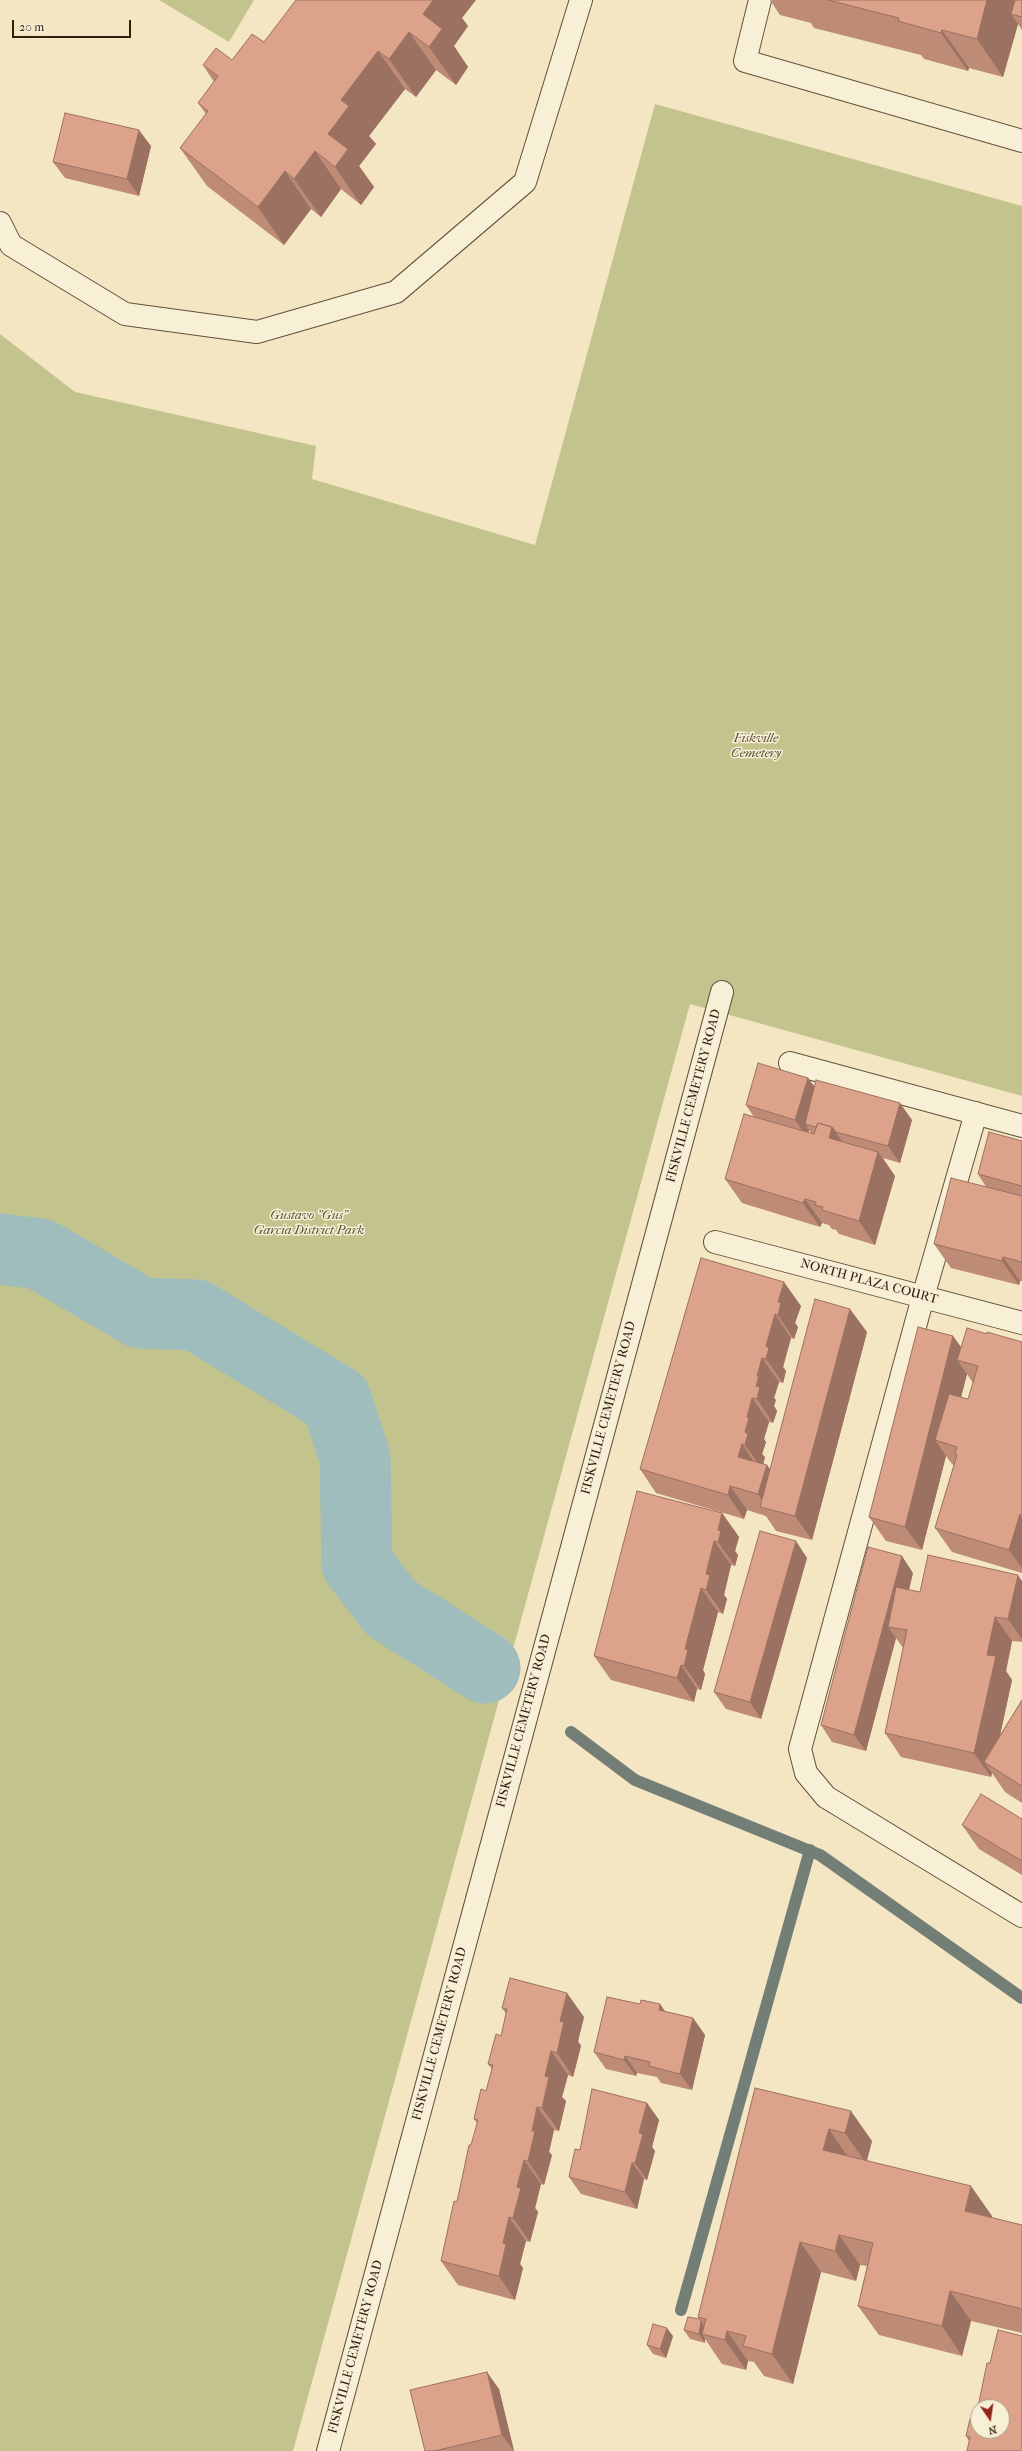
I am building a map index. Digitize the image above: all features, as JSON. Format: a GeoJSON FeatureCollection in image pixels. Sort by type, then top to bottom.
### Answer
{"type":"FeatureCollection","features":[{"type":"Feature","properties":{"kind":"street"},"geometry":{"type":"LineString","coordinates":[[0,223],[11,245],[125,314],[257,332],[396,292],[525,182],[581,0]]}},
{"type":"Feature","properties":{"kind":"street"},"geometry":{"type":"LineString","coordinates":[[760,0],[745,61],[1022,140]]}},
{"type":"Feature","properties":{"kind":"street","name":"FISKVILLE CEMETERY ROAD"},"geometry":{"type":"LineString","coordinates":[[328,2451],[722,992]]}},
{"type":"Feature","properties":{"kind":"street"},"geometry":{"type":"LineString","coordinates":[[790,1063],[1022,1126]]}},
{"type":"Feature","properties":{"kind":"street"},"geometry":{"type":"LineString","coordinates":[[976,1113],[922,1297],[800,1749],[806,1773],[826,1797],[1022,1916]]}},
{"type":"Feature","properties":{"kind":"street","name":"NORTH PLAZA COURT"},"geometry":{"type":"LineString","coordinates":[[715,1242],[1022,1323]]}},
{"type":"Feature","properties":{"kind":"green space"},"geometry":{"type":"Polygon","coordinates":[[[159,0],[254,0],[229,42],[159,0]]]}},
{"type":"Feature","properties":{"kind":"green space","name":"Gustavo \"Gus\" Garcia District Park"},"geometry":{"type":"Polygon","coordinates":[[[655,104],[1022,206],[1022,1096],[690,1004],[293,2451],[0,2451],[0,334],[75,392],[316,446],[312,479],[535,545],[655,104]]]}},
{"type":"Feature","properties":{"kind":"building"},"geometry":{"type":"Polygon","coordinates":[[[296,0],[433,0],[423,14],[442,29],[429,47],[409,32],[389,59],[378,51],[341,100],[349,106],[328,134],[348,149],[335,167],[315,151],[294,179],[285,171],[258,207],[180,148],[208,111],[198,103],[218,76],[203,65],[216,48],[232,60],[252,34],[264,42],[296,0]]]}},
{"type":"Feature","properties":{"kind":"building"},"geometry":{"type":"Polygon","coordinates":[[[828,0],[987,0],[977,39],[942,30],[941,33],[898,21],[899,18],[828,0]]]}},
{"type":"Feature","properties":{"kind":"building"},"geometry":{"type":"Polygon","coordinates":[[[1015,0],[1022,0],[1022,17],[1011,14],[1015,0]]]}},
{"type":"Feature","properties":{"kind":"building"},"geometry":{"type":"Polygon","coordinates":[[[65,113],[139,130],[127,179],[53,162],[65,113]]]}},
{"type":"Feature","properties":{"kind":"building"},"geometry":{"type":"Polygon","coordinates":[[[758,1063],[808,1078],[795,1120],[746,1105],[758,1063]]]}},
{"type":"Feature","properties":{"kind":"building"},"geometry":{"type":"Polygon","coordinates":[[[816,1080],[900,1103],[888,1146],[836,1132],[832,1127],[818,1123],[816,1127],[805,1124],[816,1080]]]}},
{"type":"Feature","properties":{"kind":"building"},"geometry":{"type":"Polygon","coordinates":[[[744,1114],[814,1134],[818,1123],[832,1127],[829,1138],[878,1152],[859,1221],[822,1210],[823,1207],[815,1205],[816,1202],[805,1199],[803,1203],[725,1179],[744,1114]]]}},
{"type":"Feature","properties":{"kind":"building"},"geometry":{"type":"Polygon","coordinates":[[[989,1132],[1022,1141],[1022,1186],[978,1174],[989,1132]]]}},
{"type":"Feature","properties":{"kind":"building"},"geometry":{"type":"Polygon","coordinates":[[[951,1178],[1022,1196],[1022,1262],[1003,1257],[1002,1261],[934,1244],[951,1178]]]}},
{"type":"Feature","properties":{"kind":"building"},"geometry":{"type":"Polygon","coordinates":[[[701,1258],[784,1282],[778,1302],[781,1303],[778,1315],[775,1314],[766,1346],[769,1348],[766,1359],[762,1358],[757,1376],[759,1376],[756,1386],[760,1387],[757,1399],[752,1398],[747,1417],[749,1418],[745,1432],[748,1434],[745,1445],[742,1444],[738,1457],[767,1465],[758,1494],[730,1486],[728,1495],[640,1469],[701,1258]]]}},
{"type":"Feature","properties":{"kind":"building"},"geometry":{"type":"Polygon","coordinates":[[[815,1299],[850,1309],[795,1516],[760,1507],[815,1299]]]}},
{"type":"Feature","properties":{"kind":"building"},"geometry":{"type":"Polygon","coordinates":[[[918,1327],[953,1336],[905,1527],[869,1517],[918,1327]]]}},
{"type":"Feature","properties":{"kind":"building"},"geometry":{"type":"Polygon","coordinates":[[[967,1328],[1022,1342],[1022,1515],[1020,1514],[1009,1550],[935,1528],[957,1455],[955,1454],[957,1447],[935,1440],[949,1394],[968,1399],[978,1366],[957,1360],[967,1328]]]}},
{"type":"Feature","properties":{"kind":"building"},"geometry":{"type":"Polygon","coordinates":[[[637,1491],[722,1513],[718,1530],[721,1531],[718,1542],[714,1541],[706,1574],[710,1575],[706,1590],[701,1588],[685,1649],[688,1650],[684,1666],[681,1665],[677,1678],[594,1656],[637,1491]]]}},
{"type":"Feature","properties":{"kind":"building"},"geometry":{"type":"Polygon","coordinates":[[[760,1531],[796,1541],[750,1702],[714,1692],[760,1531]]]}},
{"type":"Feature","properties":{"kind":"building"},"geometry":{"type":"Polygon","coordinates":[[[868,1547],[902,1556],[854,1735],[821,1725],[868,1547]]]}},
{"type":"Feature","properties":{"kind":"building"},"geometry":{"type":"Polygon","coordinates":[[[928,1555],[1018,1575],[1008,1619],[995,1617],[987,1655],[996,1656],[974,1753],[885,1733],[907,1630],[888,1627],[896,1587],[920,1592],[928,1555]]]}},
{"type":"Feature","properties":{"kind":"building"},"geometry":{"type":"Polygon","coordinates":[[[1022,1700],[1022,1786],[984,1762],[1022,1700]]]}},
{"type":"Feature","properties":{"kind":"building"},"geometry":{"type":"Polygon","coordinates":[[[981,1794],[1022,1819],[1022,1861],[962,1825],[981,1794]]]}},
{"type":"Feature","properties":{"kind":"building"},"geometry":{"type":"Polygon","coordinates":[[[510,1978],[567,1993],[560,2021],[564,2022],[557,2053],[551,2051],[545,2076],[549,2077],[542,2108],[537,2107],[532,2131],[535,2131],[528,2161],[524,2160],[517,2187],[521,2188],[513,2218],[509,2217],[503,2243],[506,2244],[499,2276],[441,2261],[454,2201],[457,2202],[469,2145],[471,2145],[478,2120],[474,2119],[481,2089],[486,2091],[493,2065],[488,2064],[496,2034],[501,2036],[507,2009],[502,2008],[510,1978]]]}},
{"type":"Feature","properties":{"kind":"building"},"geometry":{"type":"Polygon","coordinates":[[[607,1997],[640,2004],[641,2000],[660,2004],[659,2010],[693,2018],[680,2074],[649,2066],[650,2062],[625,2056],[624,2060],[594,2052],[607,1997]]]}},
{"type":"Feature","properties":{"kind":"building"},"geometry":{"type":"Polygon","coordinates":[[[755,2088],[851,2111],[845,2133],[829,2129],[823,2150],[971,2186],[965,2211],[1022,2225],[1022,2309],[950,2291],[942,2326],[858,2306],[873,2243],[839,2235],[835,2251],[800,2242],[772,2354],[743,2346],[746,2336],[727,2331],[725,2340],[702,2334],[706,2319],[698,2317],[755,2088]]]}},
{"type":"Feature","properties":{"kind":"building"},"geometry":{"type":"Polygon","coordinates":[[[592,2089],[647,2103],[639,2133],[643,2134],[635,2163],[632,2163],[625,2192],[569,2177],[575,2149],[580,2150],[592,2089]]]}},
{"type":"Feature","properties":{"kind":"building"},"geometry":{"type":"Polygon","coordinates":[[[688,2317],[700,2319],[699,2334],[684,2330],[688,2317]]]}},
{"type":"Feature","properties":{"kind":"building"},"geometry":{"type":"Polygon","coordinates":[[[653,2324],[667,2328],[660,2349],[647,2345],[653,2324]]]}},
{"type":"Feature","properties":{"kind":"building"},"geometry":{"type":"Polygon","coordinates":[[[998,2330],[1022,2336],[1022,2451],[967,2451],[970,2437],[970,2439],[1010,2439],[1010,2399],[980,2399],[987,2363],[990,2363],[998,2330]]]}},
{"type":"Feature","properties":{"kind":"building"},"geometry":{"type":"Polygon","coordinates":[[[487,2372],[502,2435],[434,2451],[425,2451],[410,2390],[487,2372]]]}},
{"type":"Feature","properties":{"kind":"building"},"geometry":{"type":"Polygon","coordinates":[[[970,2419],[970,2437],[966,2436],[970,2419]]]}},
{"type":"Feature","properties":{"kind":"waterway"},"geometry":{"type":"LineString","coordinates":[[0,1249],[40,1254],[141,1313],[196,1315],[336,1400],[355,1458],[357,1564],[391,1608],[485,1668]]}},
{"type":"Feature","properties":{"kind":"waterway"},"geometry":{"type":"LineString","coordinates":[[571,1732],[635,1780],[820,1855],[1022,1998]]}},
{"type":"Feature","properties":{"kind":"waterway"},"geometry":{"type":"LineString","coordinates":[[681,2310],[810,1850]]}},
{"type":"Feature","properties":{"kind":"park label","name":"Fiskville Cemetery"},"geometry":{"type":"Point","coordinates":[756,746]}}]}
